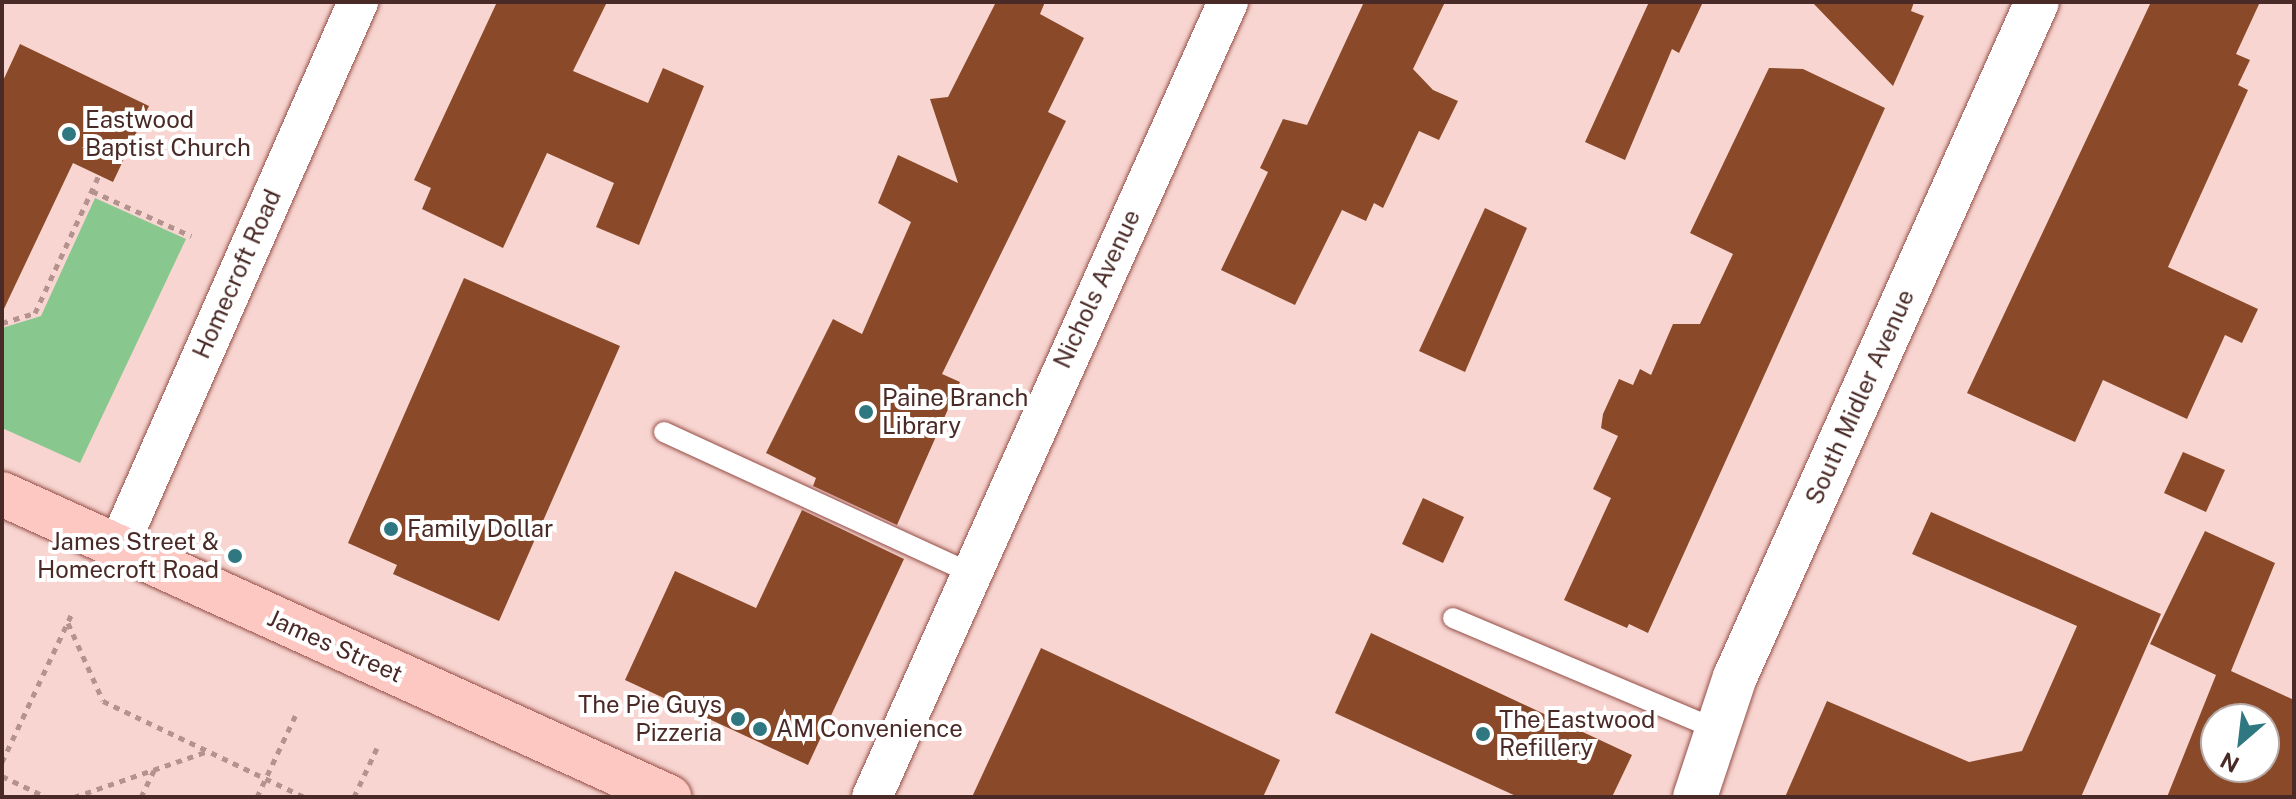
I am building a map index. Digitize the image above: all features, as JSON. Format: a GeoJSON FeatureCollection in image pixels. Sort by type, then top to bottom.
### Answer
{"type":"FeatureCollection","features":[{"type":"Feature","properties":{"kind":"main road","name":"South Midler Avenue"},"geometry":{"type":"LineString","coordinates":[[1695,797],[1735,677],[2037,2]]}},
{"type":"Feature","properties":{"kind":"main road","name":"James Street"},"geometry":{"type":"LineString","coordinates":[[2,494],[669,797]]}},
{"type":"Feature","properties":{"kind":"street","name":"Homecroft Road"},"geometry":{"type":"LineString","coordinates":[[118,547],[358,2]]}},
{"type":"Feature","properties":{"kind":"street","name":"Nichols Avenue"},"geometry":{"type":"LineString","coordinates":[[872,797],[1228,2]]}},
{"type":"Feature","properties":{"kind":"lane"},"geometry":{"type":"LineString","coordinates":[[664,432],[970,573]]}},
{"type":"Feature","properties":{"kind":"lane"},"geometry":{"type":"LineString","coordinates":[[1453,618],[1718,730]]}},
{"type":"Feature","properties":{"kind":"path"},"geometry":{"type":"LineString","coordinates":[[2,323],[35,313],[99,175]]}},
{"type":"Feature","properties":{"kind":"path"},"geometry":{"type":"LineString","coordinates":[[92,191],[191,236]]}},
{"type":"Feature","properties":{"kind":"path"},"geometry":{"type":"LineString","coordinates":[[2,762],[73,611]]}},
{"type":"Feature","properties":{"kind":"path"},"geometry":{"type":"LineString","coordinates":[[68,623],[103,701],[304,797]]}},
{"type":"Feature","properties":{"kind":"path"},"geometry":{"type":"LineString","coordinates":[[257,797],[297,712]]}},
{"type":"Feature","properties":{"kind":"path"},"geometry":{"type":"LineString","coordinates":[[354,797],[377,748]]}},
{"type":"Feature","properties":{"kind":"path"},"geometry":{"type":"LineString","coordinates":[[74,797],[208,751]]}},
{"type":"Feature","properties":{"kind":"path"},"geometry":{"type":"LineString","coordinates":[[141,797],[154,770]]}},
{"type":"Feature","properties":{"kind":"path"},"geometry":{"type":"LineString","coordinates":[[2,776],[46,797]]}},
{"type":"Feature","properties":{"kind":"green space"},"geometry":{"type":"Polygon","coordinates":[[[95,198],[186,239],[80,463],[2,428],[2,328],[41,316],[95,198]]]}},
{"type":"Feature","properties":{"kind":"building"},"geometry":{"type":"Polygon","coordinates":[[[497,2],[607,2],[573,71],[648,103],[663,68],[704,86],[639,245],[596,227],[614,183],[547,153],[503,248],[422,209],[431,188],[414,180],[497,2]]]}},
{"type":"Feature","properties":{"kind":"building"},"geometry":{"type":"Polygon","coordinates":[[[996,2],[1045,2],[1040,14],[1084,38],[1048,112],[1066,121],[942,374],[960,382],[897,525],[813,486],[816,478],[766,453],[833,319],[862,334],[911,222],[878,203],[898,155],[958,183],[930,99],[948,97],[996,2]]]}},
{"type":"Feature","properties":{"kind":"building"},"geometry":{"type":"Polygon","coordinates":[[[1364,2],[1445,2],[1413,69],[1433,90],[1458,101],[1439,140],[1419,131],[1383,208],[1374,203],[1366,221],[1342,210],[1295,305],[1221,270],[1268,172],[1260,168],[1283,119],[1307,125],[1364,2]]]}},
{"type":"Feature","properties":{"kind":"building"},"geometry":{"type":"Polygon","coordinates":[[[1649,2],[1703,2],[1679,53],[1672,49],[1625,160],[1585,142],[1649,2]]]}},
{"type":"Feature","properties":{"kind":"building"},"geometry":{"type":"Polygon","coordinates":[[[1812,2],[1914,2],[1911,11],[1924,16],[1893,86],[1812,2]]]}},
{"type":"Feature","properties":{"kind":"building"},"geometry":{"type":"Polygon","coordinates":[[[2151,2],[2260,2],[2236,54],[2250,60],[2238,85],[2248,90],[2168,267],[2258,309],[2242,343],[2225,335],[2187,419],[2103,380],[2075,442],[1967,393],[2151,2]]]}},
{"type":"Feature","properties":{"kind":"building","name":"Eastwood Baptist Church"},"geometry":{"type":"Polygon","coordinates":[[[20,44],[149,106],[113,182],[73,163],[2,313],[2,83],[20,44]]]}},
{"type":"Feature","properties":{"kind":"building"},"geometry":{"type":"Polygon","coordinates":[[[1769,68],[1803,69],[1885,108],[1648,633],[1629,624],[1627,628],[1564,600],[1611,498],[1593,489],[1618,436],[1601,428],[1603,414],[1619,379],[1633,385],[1640,369],[1651,375],[1673,324],[1700,324],[1733,254],[1690,233],[1769,68]]]}},
{"type":"Feature","properties":{"kind":"building"},"geometry":{"type":"Polygon","coordinates":[[[1485,208],[1527,228],[1465,372],[1419,351],[1485,208]]]}},
{"type":"Feature","properties":{"kind":"building"},"geometry":{"type":"Polygon","coordinates":[[[464,278],[620,346],[499,621],[393,574],[397,565],[348,543],[464,278]]]}},
{"type":"Feature","properties":{"kind":"building"},"geometry":{"type":"Polygon","coordinates":[[[2183,452],[2225,470],[2206,512],[2164,493],[2183,452]]]}},
{"type":"Feature","properties":{"kind":"building"},"geometry":{"type":"Polygon","coordinates":[[[1423,498],[1464,517],[1443,563],[1402,544],[1423,498]]]}},
{"type":"Feature","properties":{"kind":"building"},"geometry":{"type":"Polygon","coordinates":[[[802,510],[904,559],[808,765],[625,680],[675,571],[756,608],[802,510]]]}},
{"type":"Feature","properties":{"kind":"building"},"geometry":{"type":"Polygon","coordinates":[[[1931,512],[2161,614],[2081,797],[1785,797],[1827,701],[1969,762],[2022,751],[2077,626],[1912,554],[1931,512]]]}},
{"type":"Feature","properties":{"kind":"building"},"geometry":{"type":"Polygon","coordinates":[[[2205,531],[2275,563],[2231,671],[2294,700],[2294,797],[2167,797],[2200,715],[2200,783],[2280,783],[2280,703],[2205,703],[2216,675],[2150,644],[2205,531]]]}},
{"type":"Feature","properties":{"kind":"building","name":"The Eastwood Refillery"},"geometry":{"type":"Polygon","coordinates":[[[1371,633],[1632,755],[1612,797],[1518,797],[1335,713],[1371,633]]]}},
{"type":"Feature","properties":{"kind":"building"},"geometry":{"type":"Polygon","coordinates":[[[1041,648],[1280,760],[1263,797],[972,797],[1041,648]]]}},
{"type":"Feature","properties":{"kind":"place","name":"Eastwood Baptist Church"},"geometry":{"type":"Point","coordinates":[69,134]}},
{"type":"Feature","properties":{"kind":"place","name":"Paine Branch Library"},"geometry":{"type":"Point","coordinates":[866,412]}},
{"type":"Feature","properties":{"kind":"place","name":"Family Dollar"},"geometry":{"type":"Point","coordinates":[391,529]}},
{"type":"Feature","properties":{"kind":"place","name":"James Street & Homecroft Road"},"geometry":{"type":"Point","coordinates":[235,556]}},
{"type":"Feature","properties":{"kind":"place","name":"The Pie Guys Pizzeria"},"geometry":{"type":"Point","coordinates":[738,719]}},
{"type":"Feature","properties":{"kind":"place","name":"AM Convenience"},"geometry":{"type":"Point","coordinates":[760,729]}},
{"type":"Feature","properties":{"kind":"place","name":"The Eastwood Refillery"},"geometry":{"type":"Point","coordinates":[1483,734]}}]}
